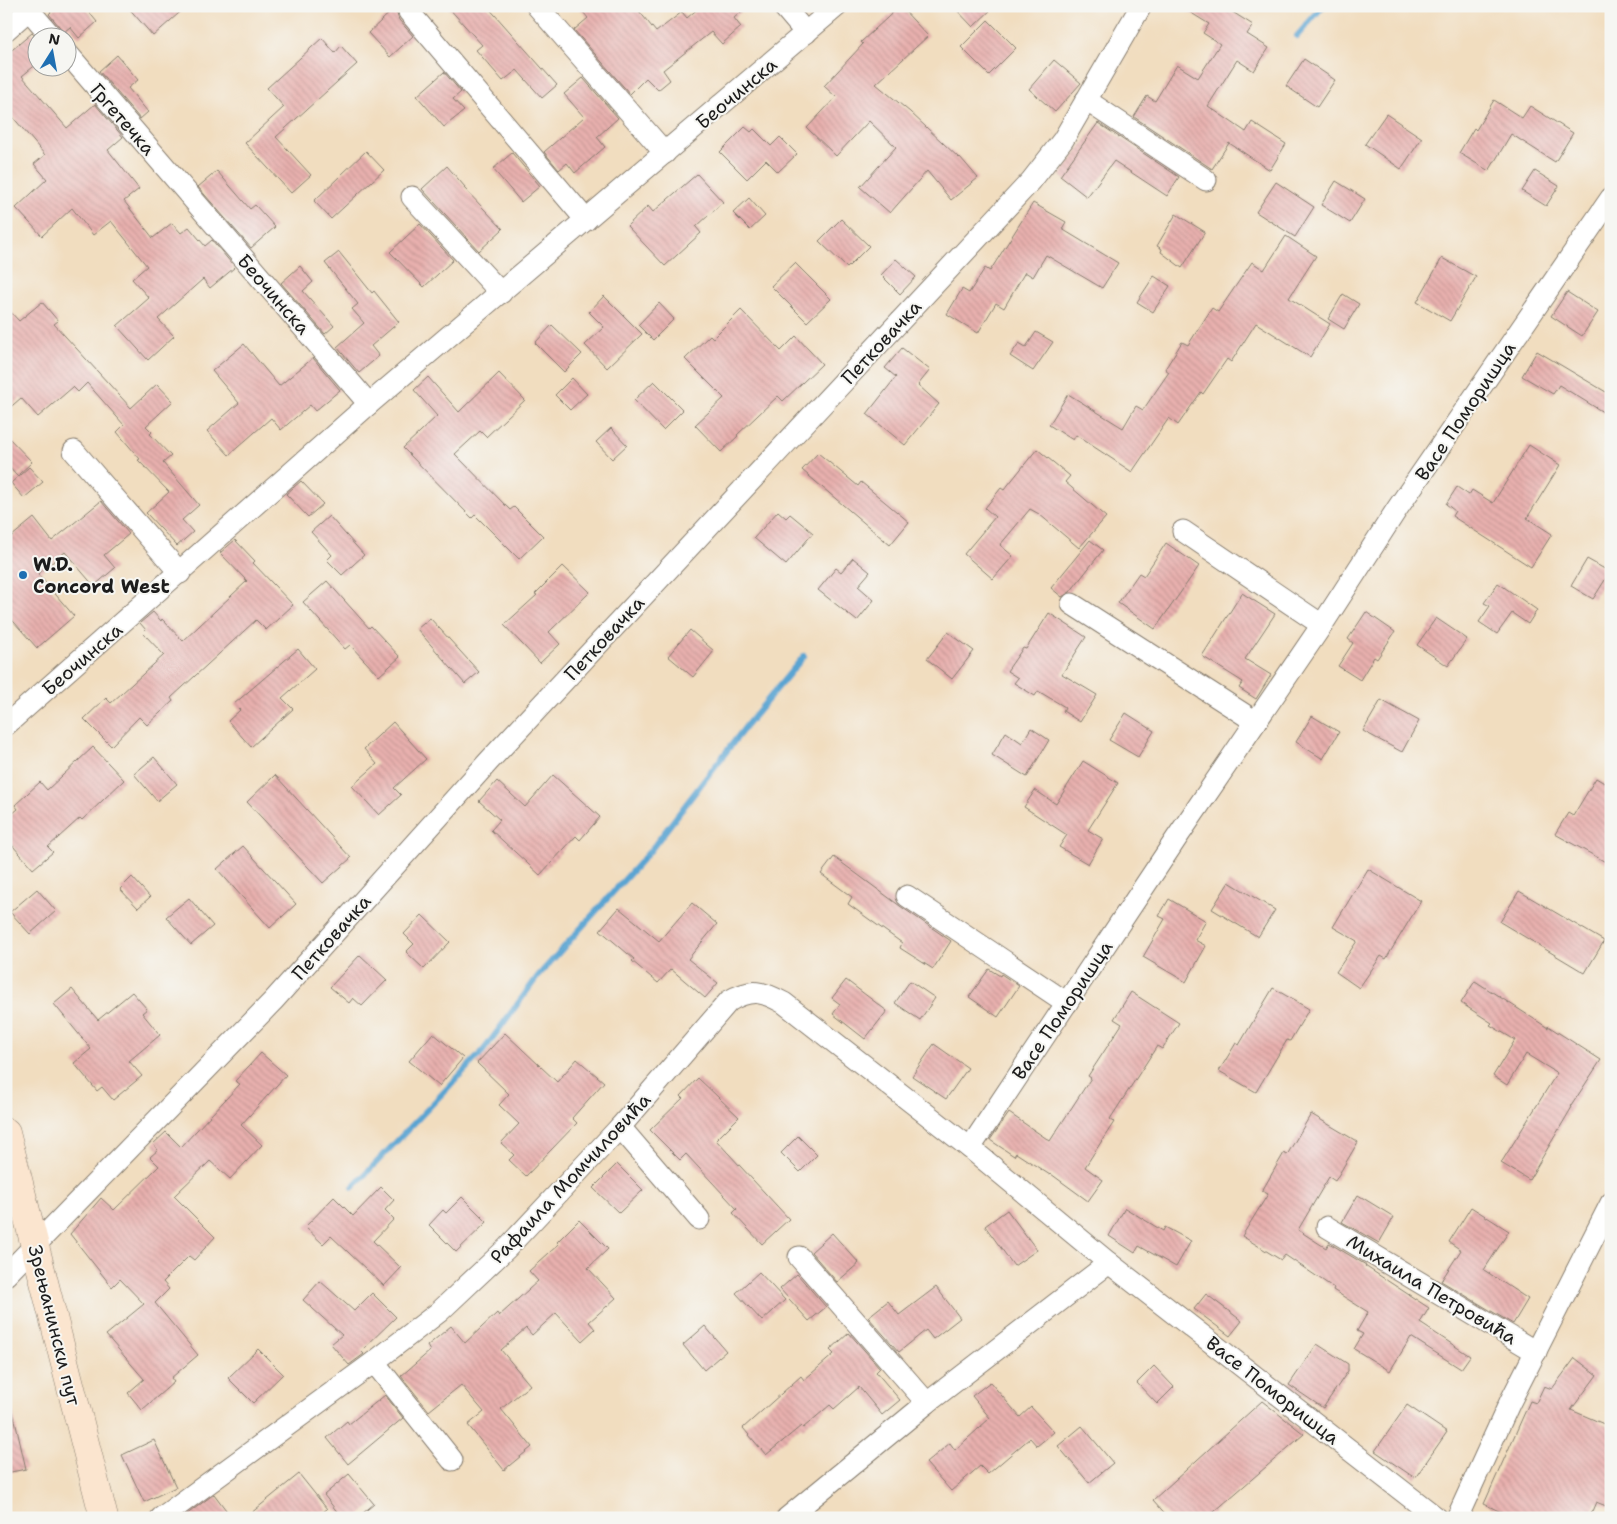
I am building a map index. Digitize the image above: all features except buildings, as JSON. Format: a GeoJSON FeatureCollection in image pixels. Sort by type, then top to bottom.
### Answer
{"type":"FeatureCollection","features":[{"type":"Feature","properties":{"kind":"main road","name":"Зрењанински пут"},"geometry":{"type":"LineString","coordinates":[[6,1132],[36,1244],[104,1518]]}},
{"type":"Feature","properties":{"kind":"street"},"geometry":{"type":"LineString","coordinates":[[537,6],[665,153]]}},
{"type":"Feature","properties":{"kind":"street"},"geometry":{"type":"LineString","coordinates":[[783,6],[806,33]]}},
{"type":"Feature","properties":{"kind":"street","name":"Беочинска"},"geometry":{"type":"LineString","coordinates":[[6,725],[369,404],[837,6]]}},
{"type":"Feature","properties":{"kind":"street","name":"Петковачка"},"geometry":{"type":"LineString","coordinates":[[6,1274],[273,1002],[489,761],[1031,181],[1063,140],[1140,6]]}},
{"type":"Feature","properties":{"kind":"street"},"geometry":{"type":"LineString","coordinates":[[6,30],[31,8],[46,28]]}},
{"type":"Feature","properties":{"kind":"street"},"geometry":{"type":"LineString","coordinates":[[409,12],[586,220]]}},
{"type":"Feature","properties":{"kind":"street","name":"Гргетечка"},"geometry":{"type":"LineString","coordinates":[[78,66],[179,184]]}},
{"type":"Feature","properties":{"kind":"street"},"geometry":{"type":"LineString","coordinates":[[1086,100],[1206,180]]}},
{"type":"Feature","properties":{"kind":"street","name":"Беочинска"},"geometry":{"type":"LineString","coordinates":[[179,184],[369,404]]}},
{"type":"Feature","properties":{"kind":"street"},"geometry":{"type":"LineString","coordinates":[[412,197],[501,293]]}},
{"type":"Feature","properties":{"kind":"street","name":"Васе Поморишца"},"geometry":{"type":"LineString","coordinates":[[1437,1518],[1109,1263],[970,1148],[1322,626],[1397,509],[1611,198]]}},
{"type":"Feature","properties":{"kind":"street"},"geometry":{"type":"LineString","coordinates":[[74,450],[180,573]]}},
{"type":"Feature","properties":{"kind":"street"},"geometry":{"type":"LineString","coordinates":[[1183,531],[1322,626]]}},
{"type":"Feature","properties":{"kind":"street"},"geometry":{"type":"LineString","coordinates":[[1072,604],[1256,722]]}},
{"type":"Feature","properties":{"kind":"street"},"geometry":{"type":"LineString","coordinates":[[907,896],[1067,1003]]}},
{"type":"Feature","properties":{"kind":"street","name":"Рафаила Момчиловића"},"geometry":{"type":"LineString","coordinates":[[161,1518],[439,1312],[500,1254],[620,1127],[729,1000],[741,994],[755,991],[784,1003],[970,1148]]}},
{"type":"Feature","properties":{"kind":"street"},"geometry":{"type":"LineString","coordinates":[[620,1127],[698,1219]]}},
{"type":"Feature","properties":{"kind":"street","name":"Михаила Петровића"},"geometry":{"type":"LineString","coordinates":[[1457,1518],[1510,1402],[1611,1203]]}},
{"type":"Feature","properties":{"kind":"street","name":"Михаила Петровића"},"geometry":{"type":"LineString","coordinates":[[1327,1227],[1536,1352]]}},
{"type":"Feature","properties":{"kind":"street"},"geometry":{"type":"LineString","coordinates":[[799,1257],[927,1404]]}},
{"type":"Feature","properties":{"kind":"street"},"geometry":{"type":"LineString","coordinates":[[787,1518],[927,1404],[1109,1263]]}},
{"type":"Feature","properties":{"kind":"street"},"geometry":{"type":"LineString","coordinates":[[374,1362],[452,1460]]}},
{"type":"Feature","properties":{"kind":"waterway"},"geometry":{"type":"LineString","coordinates":[[1297,36],[1323,6]]}},
{"type":"Feature","properties":{"kind":"waterway"},"geometry":{"type":"LineString","coordinates":[[353,1187],[483,1051],[538,976],[650,851],[746,726],[804,656]]}},
{"type":"Feature","properties":{"kind":"place","name":"W.D. Concord West"},"geometry":{"type":"Point","coordinates":[23,575]}}]}
